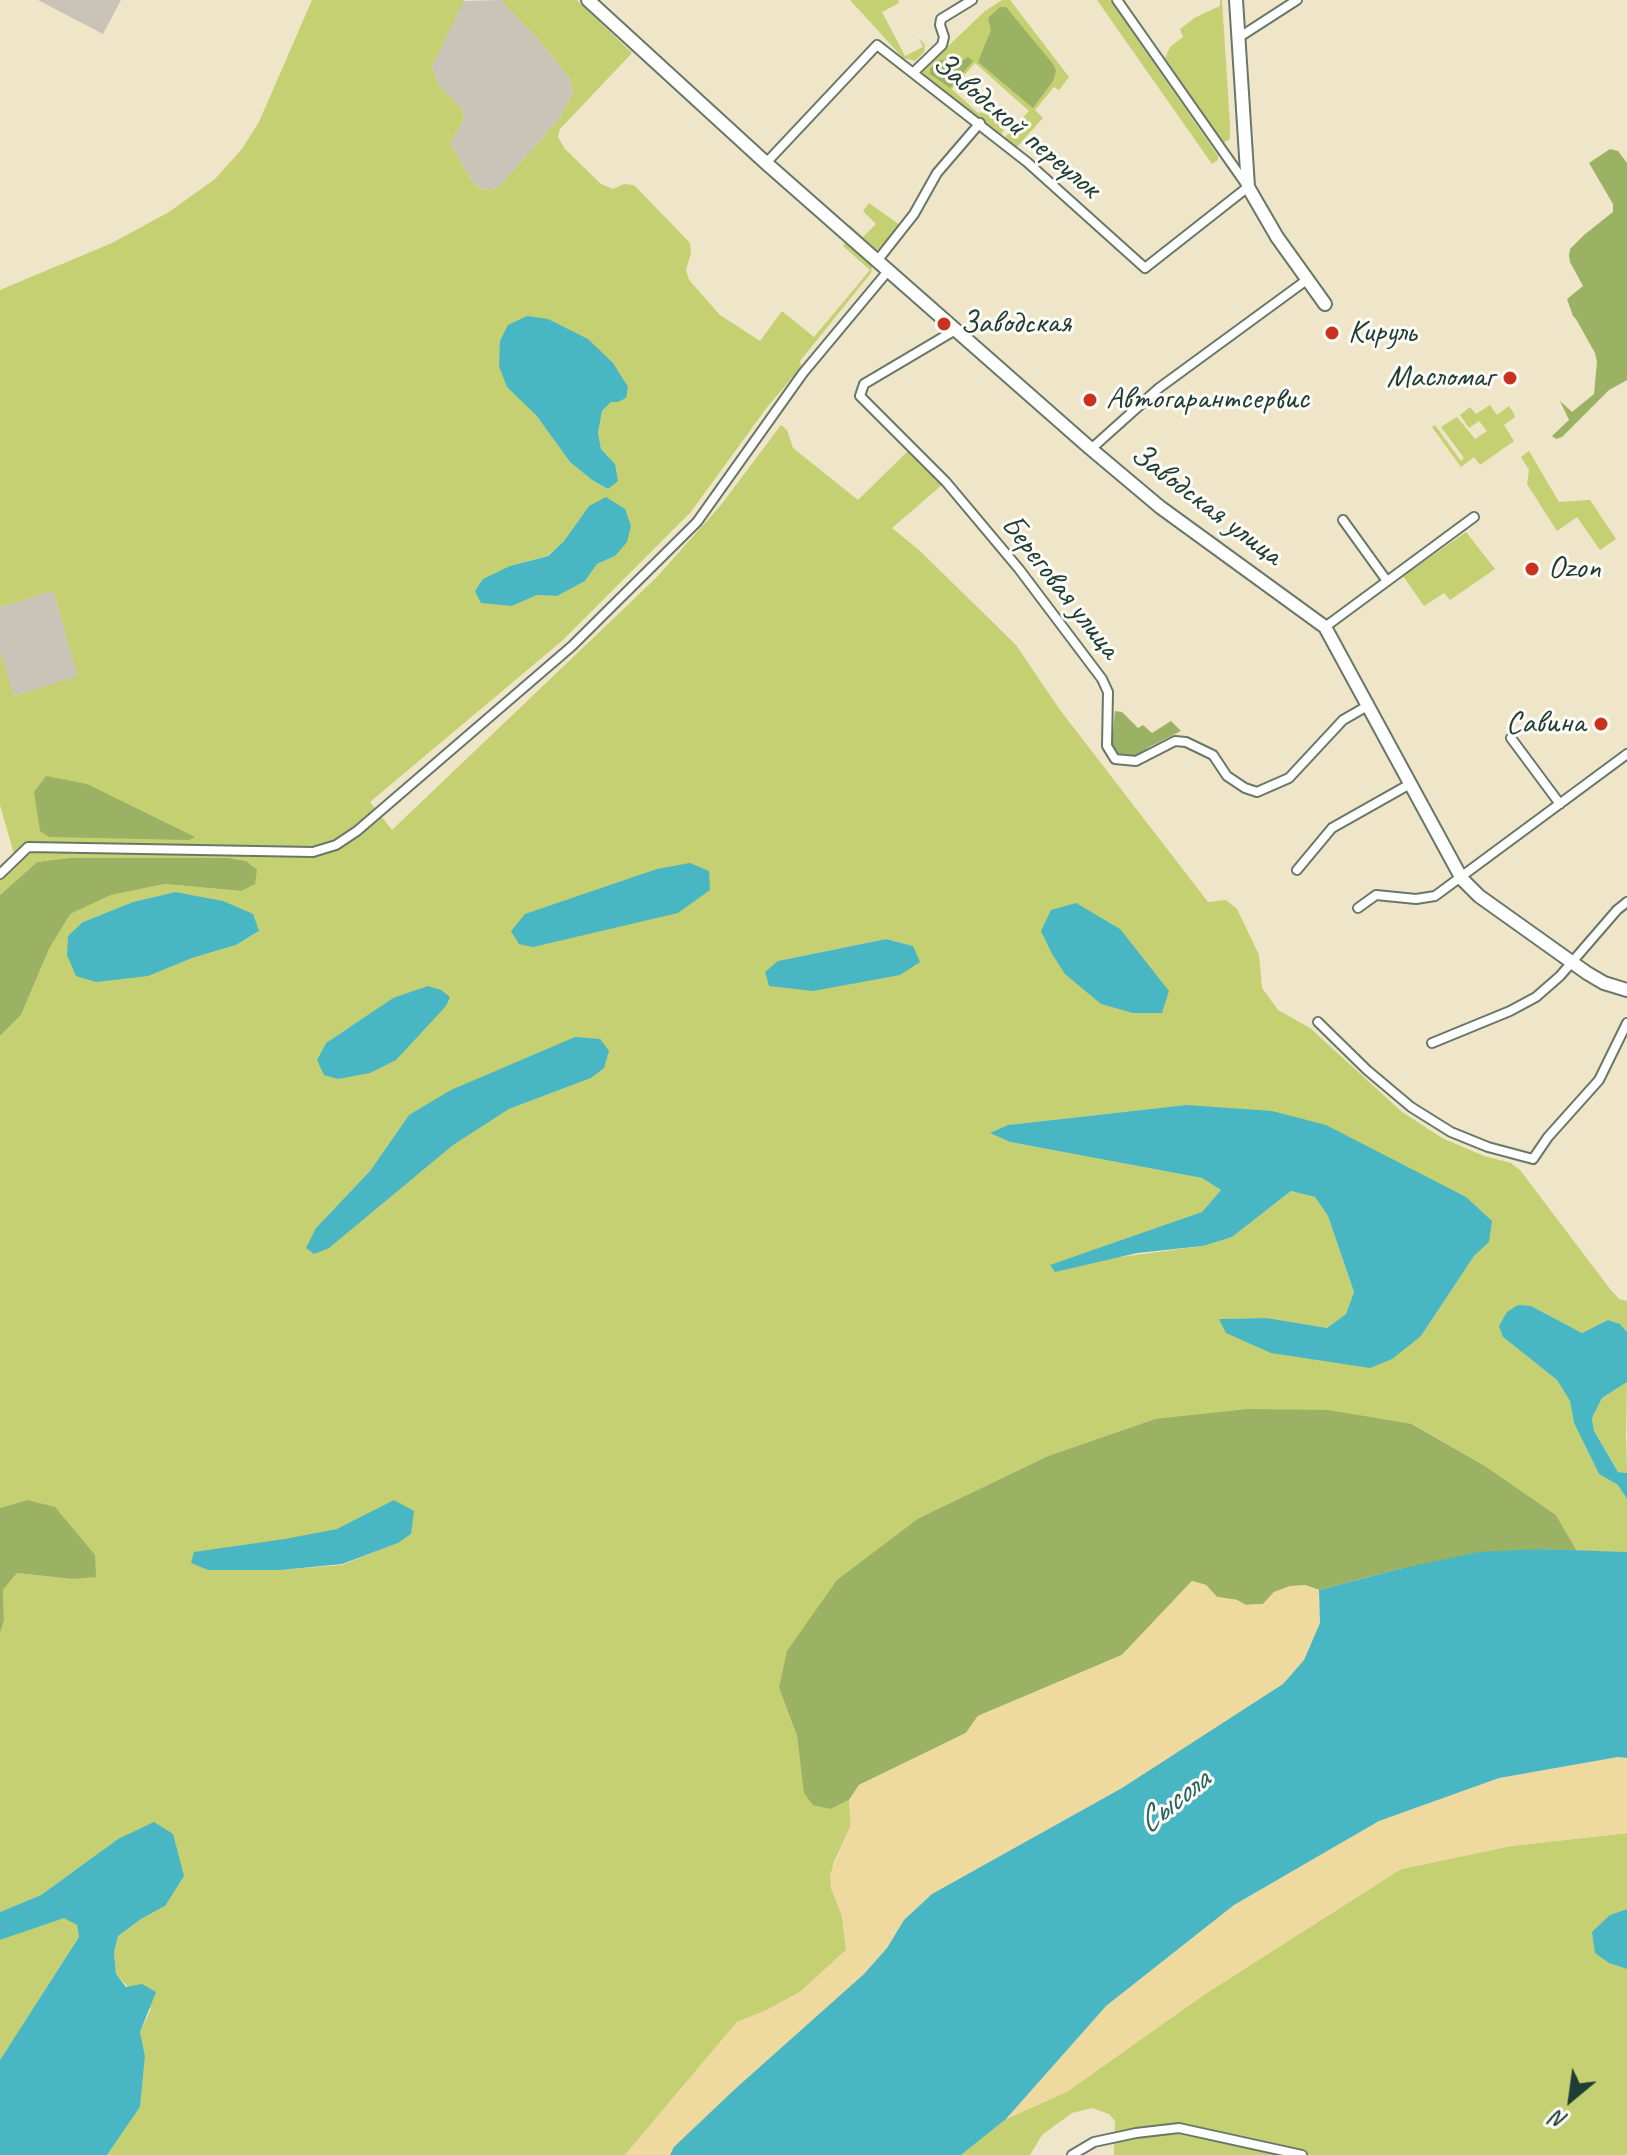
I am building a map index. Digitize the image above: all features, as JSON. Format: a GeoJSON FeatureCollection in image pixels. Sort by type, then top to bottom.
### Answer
{"type":"FeatureCollection","features":[{"type":"Feature","properties":{"kind":"street","name":"Заводская улица"},"geometry":{"type":"LineString","coordinates":[[588,0],[766,163],[1091,449],[1160,507],[1325,627],[1462,879],[1479,896],[1571,962],[1604,983],[1627,990]]}},
{"type":"Feature","properties":{"kind":"street"},"geometry":{"type":"LineString","coordinates":[[914,72],[942,45],[941,19],[972,0]]}},
{"type":"Feature","properties":{"kind":"street"},"geometry":{"type":"LineString","coordinates":[[1117,0],[1248,187],[1261,212],[1325,304]]}},
{"type":"Feature","properties":{"kind":"street"},"geometry":{"type":"LineString","coordinates":[[1236,0],[1248,187]]}},
{"type":"Feature","properties":{"kind":"street"},"geometry":{"type":"LineString","coordinates":[[1238,38],[1297,0]]}},
{"type":"Feature","properties":{"kind":"street","name":"Заводской переулок"},"geometry":{"type":"LineString","coordinates":[[766,163],[877,45],[980,123],[1145,268],[1248,187]]}},
{"type":"Feature","properties":{"kind":"street"},"geometry":{"type":"LineString","coordinates":[[877,261],[914,214],[937,173],[980,123]]}},
{"type":"Feature","properties":{"kind":"street"},"geometry":{"type":"LineString","coordinates":[[0,874],[28,847],[313,852],[336,845],[357,831],[572,646],[697,522],[803,373],[888,271]]}},
{"type":"Feature","properties":{"kind":"street"},"geometry":{"type":"LineString","coordinates":[[1091,449],[1159,388],[1308,279]]}},
{"type":"Feature","properties":{"kind":"street","name":"Береговая улица"},"geometry":{"type":"LineString","coordinates":[[957,329],[864,384],[860,396],[946,482],[1019,569],[1102,679],[1108,692],[1108,748],[1115,759],[1136,761],[1175,741],[1186,742],[1213,755],[1227,776],[1257,792],[1289,778],[1343,720],[1369,705]]}},
{"type":"Feature","properties":{"kind":"street"},"geometry":{"type":"LineString","coordinates":[[1325,627],[1474,517]]}},
{"type":"Feature","properties":{"kind":"street"},"geometry":{"type":"LineString","coordinates":[[1343,520],[1387,581]]}},
{"type":"Feature","properties":{"kind":"street"},"geometry":{"type":"LineString","coordinates":[[1511,738],[1560,804]]}},
{"type":"Feature","properties":{"kind":"street"},"geometry":{"type":"LineString","coordinates":[[1358,908],[1376,895],[1416,899],[1435,896],[1627,754]]}},
{"type":"Feature","properties":{"kind":"street"},"geometry":{"type":"LineString","coordinates":[[1297,870],[1332,828],[1410,784]]}},
{"type":"Feature","properties":{"kind":"street"},"geometry":{"type":"LineString","coordinates":[[1432,1043],[1536,997],[1560,976],[1627,902]]}},
{"type":"Feature","properties":{"kind":"street"},"geometry":{"type":"LineString","coordinates":[[1318,1022],[1411,1107],[1451,1132],[1488,1147],[1533,1159],[1548,1137],[1599,1080],[1627,1023]]}},
{"type":"Feature","properties":{"kind":"street"},"geometry":{"type":"LineString","coordinates":[[1072,2155],[1094,2142],[1179,2128],[1302,2155]]}},
{"type":"Feature","properties":{"kind":"street"},"geometry":{"type":"LineString","coordinates":[[1094,2142],[1094,2155]]}},
{"type":"Feature","properties":{"kind":"shaded area"},"geometry":{"type":"Polygon","coordinates":[[[38,0],[121,0],[103,34],[38,0]]]}},
{"type":"Feature","properties":{"kind":"shaded area"},"geometry":{"type":"Polygon","coordinates":[[[501,0],[569,77],[573,92],[560,118],[498,188],[484,190],[473,183],[450,143],[464,119],[462,109],[439,86],[432,67],[462,1],[501,0]]]}},
{"type":"Feature","properties":{"kind":"shaded area"},"geometry":{"type":"Polygon","coordinates":[[[53,591],[79,677],[13,696],[0,651],[0,607],[53,591]]]}},
{"type":"Feature","properties":{"kind":"green space"},"geometry":{"type":"Polygon","coordinates":[[[312,0],[464,0],[432,67],[439,86],[462,109],[464,119],[450,143],[473,183],[483,190],[498,188],[560,118],[573,92],[569,77],[501,0],[577,0],[632,53],[560,129],[558,137],[565,149],[601,184],[613,189],[624,184],[634,185],[690,243],[691,253],[686,270],[689,280],[720,315],[760,341],[782,311],[814,337],[870,270],[844,244],[850,244],[872,266],[871,273],[800,361],[801,367],[768,406],[690,513],[563,640],[370,802],[392,830],[656,578],[721,505],[781,425],[787,430],[793,448],[858,500],[909,450],[943,484],[892,528],[919,550],[1016,645],[1060,710],[1208,902],[1226,900],[1237,909],[1259,955],[1262,988],[1278,1010],[1310,1028],[1402,1112],[1442,1138],[1484,1156],[1511,1163],[1520,1170],[1610,1289],[1619,1299],[1627,1301],[1627,1332],[1620,1324],[1608,1320],[1582,1333],[1531,1306],[1503,1337],[1557,1380],[1570,1401],[1574,1423],[1599,1474],[1618,1485],[1627,1499],[1627,1552],[1577,1551],[1556,1515],[1485,1466],[1413,1424],[1155,1419],[1048,1456],[919,1518],[779,1688],[797,1736],[805,1793],[829,1809],[849,1800],[851,1825],[833,1864],[831,1888],[842,1916],[846,1950],[800,1992],[737,2022],[625,2155],[107,2155],[140,2107],[145,2056],[140,2032],[151,2009],[116,1975],[114,1952],[118,1936],[165,1906],[118,1839],[41,1895],[0,1912],[0,1633],[4,1621],[3,1590],[17,1573],[72,1579],[96,1576],[27,1500],[0,1508],[0,1036],[21,1015],[49,949],[69,914],[111,895],[165,884],[241,891],[227,858],[69,858],[37,862],[0,895],[0,867],[14,854],[0,805],[0,651],[14,696],[78,676],[53,591],[0,607],[0,290],[112,243],[169,212],[215,179],[242,149],[259,122],[312,0]],[[626,398],[536,415],[570,462],[608,489],[615,464],[601,449],[598,433],[602,411],[611,402],[626,398]],[[589,506],[564,541],[547,556],[510,566],[512,606],[537,595],[557,596],[585,581],[597,564],[615,556],[589,506]],[[175,892],[133,902],[83,922],[192,958],[236,945],[258,932],[175,892]],[[886,939],[778,961],[913,946],[886,939]],[[393,998],[326,1043],[317,1060],[426,1025],[446,1006],[393,998]],[[591,1078],[409,1115],[370,1171],[316,1228],[509,1109],[591,1078]],[[1186,1105],[1008,1125],[991,1133],[1010,1142],[1202,1178],[1221,1190],[1202,1212],[1051,1266],[1203,1246],[1232,1237],[1291,1191],[1315,1197],[1328,1216],[1354,1292],[1346,1314],[1327,1328],[1267,1318],[1219,1319],[1421,1336],[1474,1256],[1489,1242],[1186,1105]],[[337,1529],[191,1562],[208,1570],[281,1570],[342,1565],[397,1543],[411,1534],[337,1529]]]}},
{"type":"Feature","properties":{"kind":"green space"},"geometry":{"type":"Polygon","coordinates":[[[850,0],[898,0],[899,3],[882,12],[905,56],[923,47],[919,38],[925,45],[924,52],[915,61],[903,58],[850,0]]]}},
{"type":"Feature","properties":{"kind":"green space"},"geometry":{"type":"Polygon","coordinates":[[[1002,0],[1010,0],[1069,77],[1059,90],[1054,87],[1035,110],[1043,118],[1015,149],[1005,137],[1029,111],[975,63],[952,89],[978,113],[986,112],[1002,126],[1004,130],[1001,135],[922,73],[985,11],[1002,0]]]}},
{"type":"Feature","properties":{"kind":"green space"},"geometry":{"type":"Polygon","coordinates":[[[1097,0],[1110,0],[1218,160],[1212,164],[1097,0]]]}},
{"type":"Feature","properties":{"kind":"green space"},"geometry":{"type":"Polygon","coordinates":[[[1220,0],[1230,125],[1230,139],[1223,143],[1165,58],[1170,47],[1183,37],[1180,29],[1196,17],[1220,6],[1220,0]]]}},
{"type":"Feature","properties":{"kind":"green space"},"geometry":{"type":"Polygon","coordinates":[[[1000,7],[1006,7],[1056,71],[1053,81],[1033,108],[978,62],[991,30],[988,18],[1000,7]]]}},
{"type":"Feature","properties":{"kind":"green space"},"geometry":{"type":"Polygon","coordinates":[[[968,57],[973,61],[950,88],[930,74],[937,61],[944,60],[954,66],[968,57]]]}},
{"type":"Feature","properties":{"kind":"green space"},"geometry":{"type":"Polygon","coordinates":[[[1610,149],[1618,151],[1627,163],[1627,380],[1609,390],[1562,437],[1556,439],[1552,436],[1569,420],[1560,401],[1572,412],[1594,394],[1595,353],[1573,316],[1567,299],[1583,286],[1569,256],[1570,249],[1584,235],[1613,212],[1613,204],[1589,163],[1610,149]]]}},
{"type":"Feature","properties":{"kind":"green space"},"geometry":{"type":"Polygon","coordinates":[[[869,203],[900,225],[875,251],[847,228],[850,225],[863,237],[876,224],[863,211],[869,203]]]}},
{"type":"Feature","properties":{"kind":"green space"},"geometry":{"type":"Polygon","coordinates":[[[1490,405],[1497,415],[1509,406],[1515,417],[1504,425],[1514,441],[1480,465],[1474,457],[1461,467],[1432,427],[1435,425],[1461,461],[1464,458],[1441,427],[1457,417],[1475,439],[1487,431],[1479,421],[1469,428],[1460,415],[1470,407],[1476,414],[1490,405]]]}},
{"type":"Feature","properties":{"kind":"green space"},"geometry":{"type":"Polygon","coordinates":[[[1529,451],[1559,502],[1590,500],[1616,539],[1600,550],[1577,517],[1557,531],[1527,484],[1529,470],[1521,457],[1529,451]]]}},
{"type":"Feature","properties":{"kind":"green space"},"geometry":{"type":"Polygon","coordinates":[[[1466,532],[1495,569],[1450,600],[1444,593],[1424,606],[1403,576],[1466,532]]]}},
{"type":"Feature","properties":{"kind":"green space"},"geometry":{"type":"Polygon","coordinates":[[[1115,711],[1122,712],[1138,728],[1143,725],[1152,733],[1171,721],[1181,731],[1134,758],[1116,755],[1112,742],[1115,711]]]}},
{"type":"Feature","properties":{"kind":"green space"},"geometry":{"type":"Polygon","coordinates":[[[46,776],[87,784],[195,837],[189,840],[49,837],[40,831],[34,792],[46,776]]]}},
{"type":"Feature","properties":{"kind":"green space"},"geometry":{"type":"Polygon","coordinates":[[[69,858],[227,858],[246,861],[257,870],[255,884],[241,891],[165,884],[111,895],[70,914],[49,949],[21,1015],[0,1036],[0,895],[37,862],[69,858]]]}},
{"type":"Feature","properties":{"kind":"green space"},"geometry":{"type":"Polygon","coordinates":[[[1627,1382],[1627,1473],[1618,1472],[1594,1431],[1592,1418],[1602,1398],[1627,1382]]]}},
{"type":"Feature","properties":{"kind":"green space"},"geometry":{"type":"Polygon","coordinates":[[[1248,1409],[1328,1410],[1412,1424],[1485,1466],[1556,1515],[1577,1551],[1539,1549],[1399,1569],[1319,1590],[1305,1585],[1274,1592],[1263,1604],[1245,1605],[1237,1600],[1217,1597],[1206,1585],[1192,1581],[1122,1655],[978,1716],[966,1733],[859,1785],[849,1800],[830,1809],[813,1805],[804,1793],[797,1736],[779,1688],[787,1651],[837,1580],[919,1518],[1048,1456],[1155,1419],[1248,1409]]]}},
{"type":"Feature","properties":{"kind":"green space"},"geometry":{"type":"Polygon","coordinates":[[[27,1500],[55,1507],[95,1555],[96,1577],[72,1579],[17,1573],[3,1590],[4,1621],[0,1633],[0,1508],[27,1500]]]}},
{"type":"Feature","properties":{"kind":"green space"},"geometry":{"type":"Polygon","coordinates":[[[1627,1833],[1627,1909],[1610,1915],[1609,1963],[1627,1969],[1627,2155],[1114,2155],[1115,2121],[1109,2114],[1092,2108],[1072,2113],[1042,2135],[1030,2155],[961,2155],[1006,2119],[1066,2092],[1205,1994],[1401,1869],[1511,1846],[1627,1833]]]}},
{"type":"Feature","properties":{"kind":"green space"},"geometry":{"type":"Polygon","coordinates":[[[64,1917],[77,1925],[79,1937],[0,2060],[0,1940],[64,1917]]]}},
{"type":"Feature","properties":{"kind":"sand"},"geometry":{"type":"Polygon","coordinates":[[[1192,1581],[1206,1585],[1217,1597],[1237,1600],[1246,1605],[1263,1604],[1274,1592],[1290,1586],[1305,1585],[1319,1590],[1320,1623],[1304,1660],[1282,1685],[1122,1788],[932,1894],[904,1920],[887,1948],[864,1974],[735,2089],[670,2155],[625,2155],[737,2022],[800,1992],[846,1950],[842,1916],[831,1888],[830,1874],[851,1825],[849,1800],[859,1785],[966,1733],[978,1716],[1122,1655],[1192,1581]]]}},
{"type":"Feature","properties":{"kind":"sand"},"geometry":{"type":"Polygon","coordinates":[[[1627,1758],[1627,1833],[1511,1846],[1401,1869],[1205,1994],[1067,2092],[1006,2119],[1106,2006],[1234,1905],[1379,1821],[1499,1778],[1627,1758]]]}},
{"type":"Feature","properties":{"kind":"water"},"geometry":{"type":"Polygon","coordinates":[[[527,316],[548,319],[588,339],[613,363],[628,387],[626,398],[611,402],[602,411],[598,433],[601,449],[615,464],[618,481],[608,489],[570,462],[536,415],[507,387],[499,366],[500,341],[508,325],[527,316]]]}},
{"type":"Feature","properties":{"kind":"water"},"geometry":{"type":"Polygon","coordinates":[[[606,497],[625,509],[631,526],[627,542],[615,556],[597,564],[585,581],[557,596],[537,595],[512,606],[481,603],[475,591],[483,579],[510,566],[548,556],[564,541],[589,506],[606,497]]]}},
{"type":"Feature","properties":{"kind":"water"},"geometry":{"type":"Polygon","coordinates":[[[690,863],[709,871],[710,890],[678,913],[533,947],[519,944],[511,931],[525,914],[657,869],[690,863]]]}},
{"type":"Feature","properties":{"kind":"water"},"geometry":{"type":"Polygon","coordinates":[[[175,892],[223,901],[253,914],[259,931],[236,945],[148,976],[96,982],[76,976],[67,955],[68,936],[83,922],[133,902],[175,892]]]}},
{"type":"Feature","properties":{"kind":"water"},"geometry":{"type":"Polygon","coordinates":[[[1076,903],[1120,929],[1169,991],[1162,1013],[1133,1013],[1101,1004],[1065,974],[1041,931],[1051,910],[1076,903]]]}},
{"type":"Feature","properties":{"kind":"water"},"geometry":{"type":"Polygon","coordinates":[[[886,939],[913,946],[920,962],[900,975],[813,991],[769,986],[765,972],[778,961],[886,939]]]}},
{"type":"Feature","properties":{"kind":"water"},"geometry":{"type":"Polygon","coordinates":[[[428,986],[450,997],[446,1006],[396,1060],[370,1073],[338,1079],[324,1075],[317,1060],[326,1043],[393,998],[428,986]]]}},
{"type":"Feature","properties":{"kind":"water"},"geometry":{"type":"Polygon","coordinates":[[[575,1037],[600,1039],[609,1051],[604,1068],[591,1078],[509,1109],[453,1145],[329,1248],[314,1254],[306,1248],[316,1228],[370,1171],[409,1115],[451,1090],[575,1037]]]}},
{"type":"Feature","properties":{"kind":"water"},"geometry":{"type":"Polygon","coordinates":[[[1186,1105],[1272,1111],[1326,1125],[1466,1197],[1492,1221],[1489,1242],[1474,1256],[1421,1336],[1392,1359],[1370,1368],[1271,1353],[1226,1333],[1219,1319],[1267,1318],[1327,1328],[1346,1314],[1354,1292],[1328,1216],[1315,1197],[1291,1191],[1232,1237],[1203,1246],[1137,1253],[1055,1272],[1050,1265],[1202,1212],[1221,1190],[1202,1178],[1010,1142],[990,1133],[1008,1125],[1186,1105]]]}},
{"type":"Feature","properties":{"kind":"water"},"geometry":{"type":"Polygon","coordinates":[[[1518,1305],[1531,1306],[1582,1333],[1608,1320],[1620,1324],[1627,1332],[1627,1382],[1602,1398],[1592,1418],[1594,1431],[1618,1472],[1627,1473],[1627,1499],[1618,1485],[1599,1474],[1574,1423],[1570,1401],[1557,1380],[1503,1337],[1499,1326],[1507,1312],[1518,1305]]]}},
{"type":"Feature","properties":{"kind":"water"},"geometry":{"type":"Polygon","coordinates":[[[394,1500],[414,1511],[411,1534],[398,1543],[342,1564],[281,1570],[208,1570],[191,1563],[194,1552],[337,1529],[394,1500]]]}},
{"type":"Feature","properties":{"kind":"water","name":"Сысола"},"geometry":{"type":"Polygon","coordinates":[[[1539,1549],[1627,1552],[1627,1758],[1499,1778],[1379,1821],[1234,1905],[1106,2006],[1006,2119],[961,2155],[670,2155],[674,2147],[735,2089],[864,1974],[887,1948],[904,1920],[932,1894],[1122,1788],[1283,1684],[1304,1660],[1320,1623],[1319,1590],[1479,1552],[1539,1549]]]}},
{"type":"Feature","properties":{"kind":"water"},"geometry":{"type":"Polygon","coordinates":[[[154,1822],[173,1834],[184,1876],[165,1906],[118,1936],[114,1952],[116,1974],[126,1987],[142,1984],[156,1992],[140,2032],[145,2056],[140,2107],[107,2155],[0,2155],[0,2060],[79,1937],[77,1925],[64,1918],[0,1940],[0,1912],[41,1895],[118,1839],[154,1822]]]}},
{"type":"Feature","properties":{"kind":"water"},"geometry":{"type":"Polygon","coordinates":[[[1627,1909],[1627,1969],[1609,1963],[1595,1953],[1592,1932],[1610,1915],[1627,1909]]]}},
{"type":"Feature","properties":{"kind":"place","name":"Заводская"},"geometry":{"type":"Point","coordinates":[944,324]}},
{"type":"Feature","properties":{"kind":"place","name":"Кируль"},"geometry":{"type":"Point","coordinates":[1332,333]}},
{"type":"Feature","properties":{"kind":"place","name":"Масломаг"},"geometry":{"type":"Point","coordinates":[1510,378]}},
{"type":"Feature","properties":{"kind":"place","name":"Автогарантсервис"},"geometry":{"type":"Point","coordinates":[1090,400]}},
{"type":"Feature","properties":{"kind":"place","name":"Ozon"},"geometry":{"type":"Point","coordinates":[1532,569]}},
{"type":"Feature","properties":{"kind":"place","name":"Савина"},"geometry":{"type":"Point","coordinates":[1601,724]}}]}
